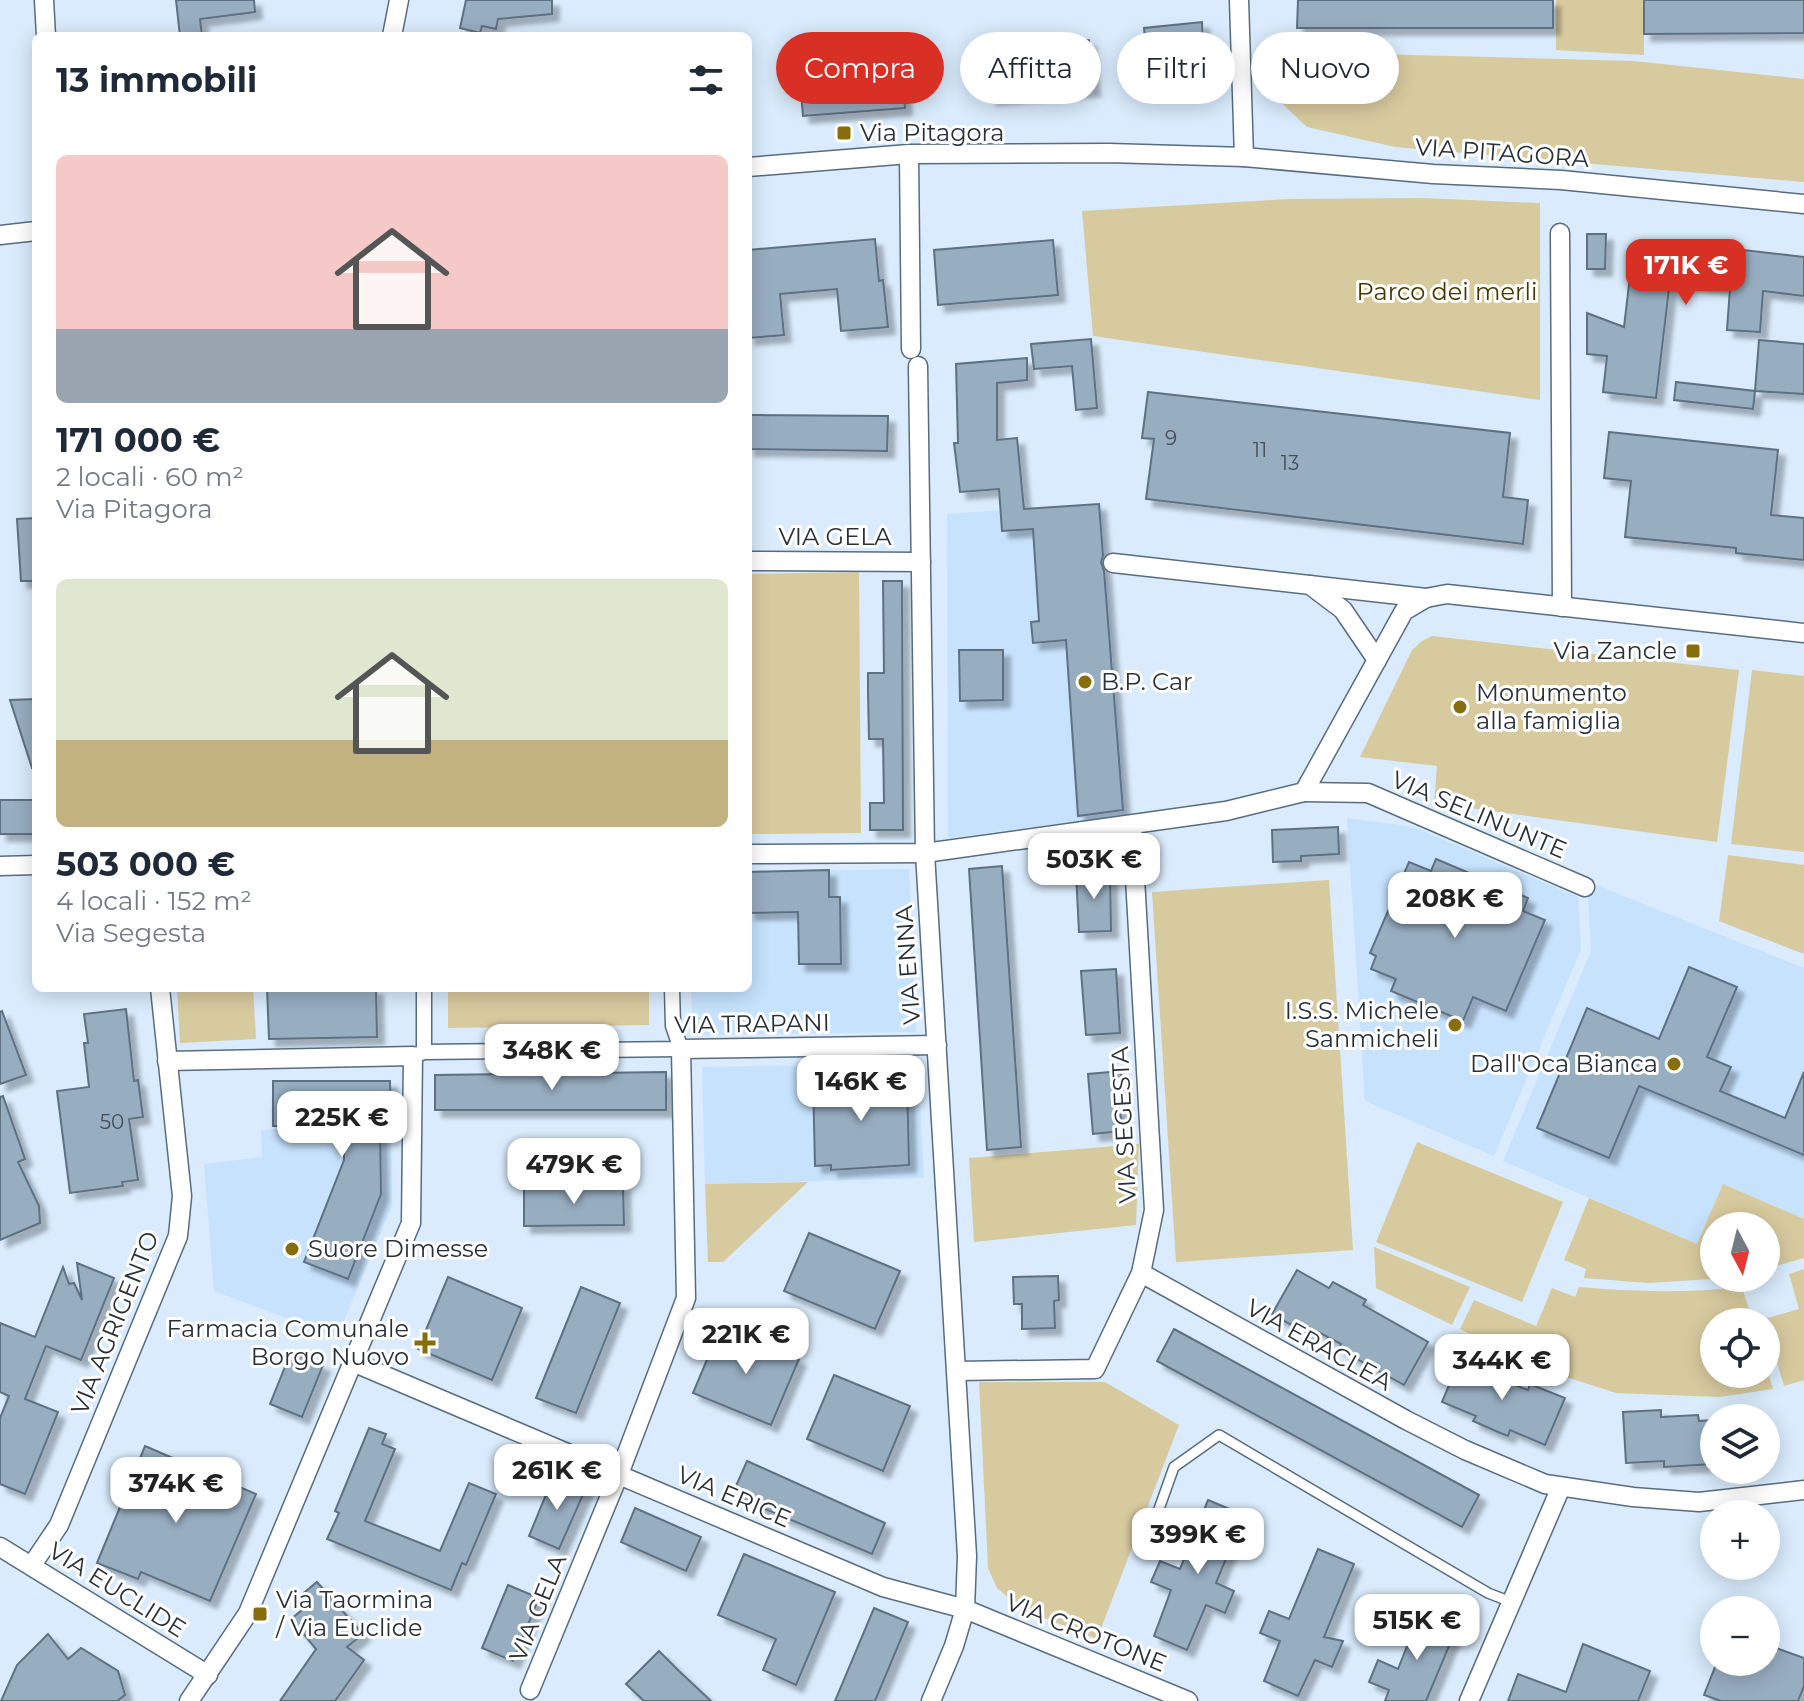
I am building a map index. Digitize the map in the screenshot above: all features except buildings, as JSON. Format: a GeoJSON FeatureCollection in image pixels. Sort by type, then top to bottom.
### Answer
{"type":"FeatureCollection","features":[{"type":"Feature","properties":{"kind":"street"},"geometry":{"type":"LineString","coordinates":[[44,0],[46,32]]}},
{"type":"Feature","properties":{"kind":"street"},"geometry":{"type":"LineString","coordinates":[[393,32],[399,0]]}},
{"type":"Feature","properties":{"kind":"street"},"geometry":{"type":"LineString","coordinates":[[1239,0],[1244,157]]}},
{"type":"Feature","properties":{"kind":"street","name":"VIA PITAGORA"},"geometry":{"type":"LineString","coordinates":[[752,167],[909,154],[1109,153],[1244,157],[1433,174],[1561,180],[1804,204]]}},
{"type":"Feature","properties":{"kind":"street","name":"VIA ENNA"},"geometry":{"type":"LineString","coordinates":[[909,154],[921,562],[925,853],[967,1556],[965,1609],[954,1646],[931,1701]]}},
{"type":"Feature","properties":{"kind":"street"},"geometry":{"type":"LineString","coordinates":[[0,235],[32,231]]}},
{"type":"Feature","properties":{"kind":"street"},"geometry":{"type":"LineString","coordinates":[[1560,233],[1562,607]]}},
{"type":"Feature","properties":{"kind":"street","name":"VIA GELA"},"geometry":{"type":"LineString","coordinates":[[752,561],[921,562]]}},
{"type":"Feature","properties":{"kind":"street"},"geometry":{"type":"LineString","coordinates":[[1113,563],[1426,598],[1447,594],[1804,633]]}},
{"type":"Feature","properties":{"kind":"street"},"geometry":{"type":"LineString","coordinates":[[1307,584],[1343,610],[1377,660]]}},
{"type":"Feature","properties":{"kind":"street"},"geometry":{"type":"LineString","coordinates":[[1304,792],[1404,611],[1426,598]]}},
{"type":"Feature","properties":{"kind":"street","name":"VIA SELINUNTE"},"geometry":{"type":"LineString","coordinates":[[752,854],[925,853],[1226,811],[1304,792],[1368,793],[1585,887]]}},
{"type":"Feature","properties":{"kind":"street","name":"VIA SEGESTA"},"geometry":{"type":"LineString","coordinates":[[957,1371],[1095,1369],[1141,1273],[1154,1210],[1132,826]]}},
{"type":"Feature","properties":{"kind":"street"},"geometry":{"type":"LineString","coordinates":[[0,866],[32,865]]}},
{"type":"Feature","properties":{"kind":"street","name":"VIA AGRIGENTO"},"geometry":{"type":"LineString","coordinates":[[32,1565],[59,1525],[178,1236],[182,1196],[160,992]]}},
{"type":"Feature","properties":{"kind":"street"},"geometry":{"type":"LineString","coordinates":[[189,1701],[248,1613],[411,1223],[424,992]]}},
{"type":"Feature","properties":{"kind":"street","name":"VIA GELA"},"geometry":{"type":"LineString","coordinates":[[530,1690],[619,1474],[686,1298],[681,1049],[673,1026],[672,992]]}},
{"type":"Feature","properties":{"kind":"street","name":"VIA TRAPANI"},"geometry":{"type":"LineString","coordinates":[[167,1061],[937,1045]]}},
{"type":"Feature","properties":{"kind":"street","name":"VIA ERACLEA"},"geometry":{"type":"LineString","coordinates":[[1141,1273],[1406,1420],[1465,1450],[1545,1484],[1699,1502],[1804,1490]]}},
{"type":"Feature","properties":{"kind":"street","name":"VIA ERICE"},"geometry":{"type":"LineString","coordinates":[[355,1363],[883,1587],[965,1609]]}},
{"type":"Feature","properties":{"kind":"street"},"geometry":{"type":"LineString","coordinates":[[1469,1701],[1561,1487]]}},
{"type":"Feature","properties":{"kind":"street","name":"VIA EUCLIDE"},"geometry":{"type":"LineString","coordinates":[[0,1547],[208,1675]]}},
{"type":"Feature","properties":{"kind":"street","name":"VIA CROTONE"},"geometry":{"type":"LineString","coordinates":[[965,1609],[1188,1701]]}},
{"type":"Feature","properties":{"kind":"lane"},"geometry":{"type":"LineString","coordinates":[[1144,1551],[1174,1467],[1219,1435],[1488,1593],[1511,1602]]}},
{"type":"Feature","properties":{"kind":"shaded area"},"geometry":{"type":"Polygon","coordinates":[[[1102,503],[1127,815],[948,838],[947,514],[1102,503]]]}},
{"type":"Feature","properties":{"kind":"shaded area","name":"I.S.S. Michele Sanmicheli"},"geometry":{"type":"Polygon","coordinates":[[[1347,818],[1414,827],[1578,897],[1581,949],[1494,1156],[1365,1101],[1347,818]]]}},
{"type":"Feature","properties":{"kind":"shaded area"},"geometry":{"type":"Polygon","coordinates":[[[909,869],[916,1032],[693,1035],[691,992],[752,992],[752,872],[909,869]]]}},
{"type":"Feature","properties":{"kind":"shaded area","name":"Dall'Oca Bianca"},"geometry":{"type":"Polygon","coordinates":[[[1593,884],[1804,968],[1804,1219],[1723,1185],[1711,1212],[1700,1212],[1697,1244],[1503,1161],[1591,951],[1588,897],[1593,884]]]}},
{"type":"Feature","properties":{"kind":"shaded area"},"geometry":{"type":"Polygon","coordinates":[[[918,1063],[924,1178],[705,1184],[702,1067],[918,1063]]]}},
{"type":"Feature","properties":{"kind":"shaded area","name":"Suore Dimesse"},"geometry":{"type":"Polygon","coordinates":[[[391,1126],[392,1206],[337,1337],[214,1291],[204,1164],[262,1157],[261,1130],[391,1126]]]}},
{"type":"Feature","properties":{"kind":"green space"},"geometry":{"type":"Polygon","coordinates":[[[1556,0],[1644,0],[1644,55],[1556,50],[1556,0]]]}},
{"type":"Feature","properties":{"kind":"green space"},"geometry":{"type":"Polygon","coordinates":[[[1399,55],[1634,61],[1804,79],[1804,182],[1395,147],[1307,127],[1283,104],[1399,104],[1399,55]]]}},
{"type":"Feature","properties":{"kind":"green space","name":"Parco dei merli"},"geometry":{"type":"Polygon","coordinates":[[[1423,198],[1540,203],[1540,400],[1093,336],[1082,211],[1289,199],[1423,198]]]}},
{"type":"Feature","properties":{"kind":"green space"},"geometry":{"type":"Polygon","coordinates":[[[859,572],[861,833],[752,834],[752,574],[859,572]]]}},
{"type":"Feature","properties":{"kind":"green space"},"geometry":{"type":"Polygon","coordinates":[[[1432,636],[1739,670],[1717,842],[1434,803],[1437,766],[1360,757],[1412,650],[1432,636]]]}},
{"type":"Feature","properties":{"kind":"green space"},"geometry":{"type":"Polygon","coordinates":[[[1752,670],[1804,676],[1804,852],[1731,844],[1752,670]]]}},
{"type":"Feature","properties":{"kind":"green space"},"geometry":{"type":"Polygon","coordinates":[[[1728,855],[1804,865],[1804,954],[1719,921],[1728,855]]]}},
{"type":"Feature","properties":{"kind":"green space"},"geometry":{"type":"Polygon","coordinates":[[[1329,880],[1353,1250],[1176,1262],[1152,892],[1329,880]]]}},
{"type":"Feature","properties":{"kind":"green space"},"geometry":{"type":"Polygon","coordinates":[[[177,992],[253,992],[256,1039],[180,1043],[177,992]]]}},
{"type":"Feature","properties":{"kind":"green space"},"geometry":{"type":"Polygon","coordinates":[[[448,992],[649,992],[649,1025],[448,1028],[448,992]]]}},
{"type":"Feature","properties":{"kind":"green space"},"geometry":{"type":"Polygon","coordinates":[[[1417,1142],[1563,1202],[1522,1302],[1376,1242],[1417,1142]]]}},
{"type":"Feature","properties":{"kind":"green space"},"geometry":{"type":"Polygon","coordinates":[[[1139,1144],[1136,1225],[974,1242],[969,1158],[1139,1144]]]}},
{"type":"Feature","properties":{"kind":"green space"},"geometry":{"type":"Polygon","coordinates":[[[808,1182],[723,1262],[708,1262],[705,1184],[808,1182]]]}},
{"type":"Feature","properties":{"kind":"green space"},"geometry":{"type":"Polygon","coordinates":[[[1723,1184],[1804,1219],[1804,1258],[1780,1265],[1780,1212],[1711,1212],[1723,1184]]]}},
{"type":"Feature","properties":{"kind":"green space"},"geometry":{"type":"Polygon","coordinates":[[[1589,1198],[1697,1244],[1700,1237],[1700,1280],[1648,1283],[1584,1278],[1586,1269],[1564,1260],[1589,1198]]]}},
{"type":"Feature","properties":{"kind":"green space"},"geometry":{"type":"Polygon","coordinates":[[[1374,1247],[1470,1287],[1452,1325],[1376,1288],[1374,1247]]]}},
{"type":"Feature","properties":{"kind":"green space"},"geometry":{"type":"Polygon","coordinates":[[[1804,1269],[1804,1380],[1784,1386],[1780,1373],[1780,1314],[1799,1309],[1789,1274],[1804,1269]]]}},
{"type":"Feature","properties":{"kind":"green space"},"geometry":{"type":"Polygon","coordinates":[[[1579,1287],[1744,1292],[1749,1308],[1700,1308],[1700,1388],[1773,1389],[1719,1397],[1616,1393],[1541,1369],[1460,1329],[1474,1300],[1536,1326],[1552,1288],[1575,1297],[1579,1287]]]}},
{"type":"Feature","properties":{"kind":"green space"},"geometry":{"type":"Polygon","coordinates":[[[979,1382],[1105,1382],[1179,1425],[1097,1639],[1022,1609],[997,1588],[988,1568],[979,1382]]]}},
{"type":"Feature","properties":{"kind":"place","name":"Via Pitagora"},"geometry":{"type":"Point","coordinates":[844,133]}},
{"type":"Feature","properties":{"kind":"place","name":"Via Zancle"},"geometry":{"type":"Point","coordinates":[1693,651]}},
{"type":"Feature","properties":{"kind":"place","name":"B.P. Car"},"geometry":{"type":"Point","coordinates":[1085,682]}},
{"type":"Feature","properties":{"kind":"place","name":"Monumento alla famiglia"},"geometry":{"type":"Point","coordinates":[1460,707]}},
{"type":"Feature","properties":{"kind":"place","name":"I.S.S. Michele Sanmicheli"},"geometry":{"type":"Point","coordinates":[1455,1025]}},
{"type":"Feature","properties":{"kind":"place","name":"Dall'Oca Bianca"},"geometry":{"type":"Point","coordinates":[1674,1064]}},
{"type":"Feature","properties":{"kind":"place","name":"Suore Dimesse"},"geometry":{"type":"Point","coordinates":[292,1249]}},
{"type":"Feature","properties":{"kind":"place","name":"Farmacia Comunale Borgo Nuovo"},"geometry":{"type":"Point","coordinates":[425,1343]}},
{"type":"Feature","properties":{"kind":"place","name":"Via Taormina / Via Euclide"},"geometry":{"type":"Point","coordinates":[260,1614]}}]}
